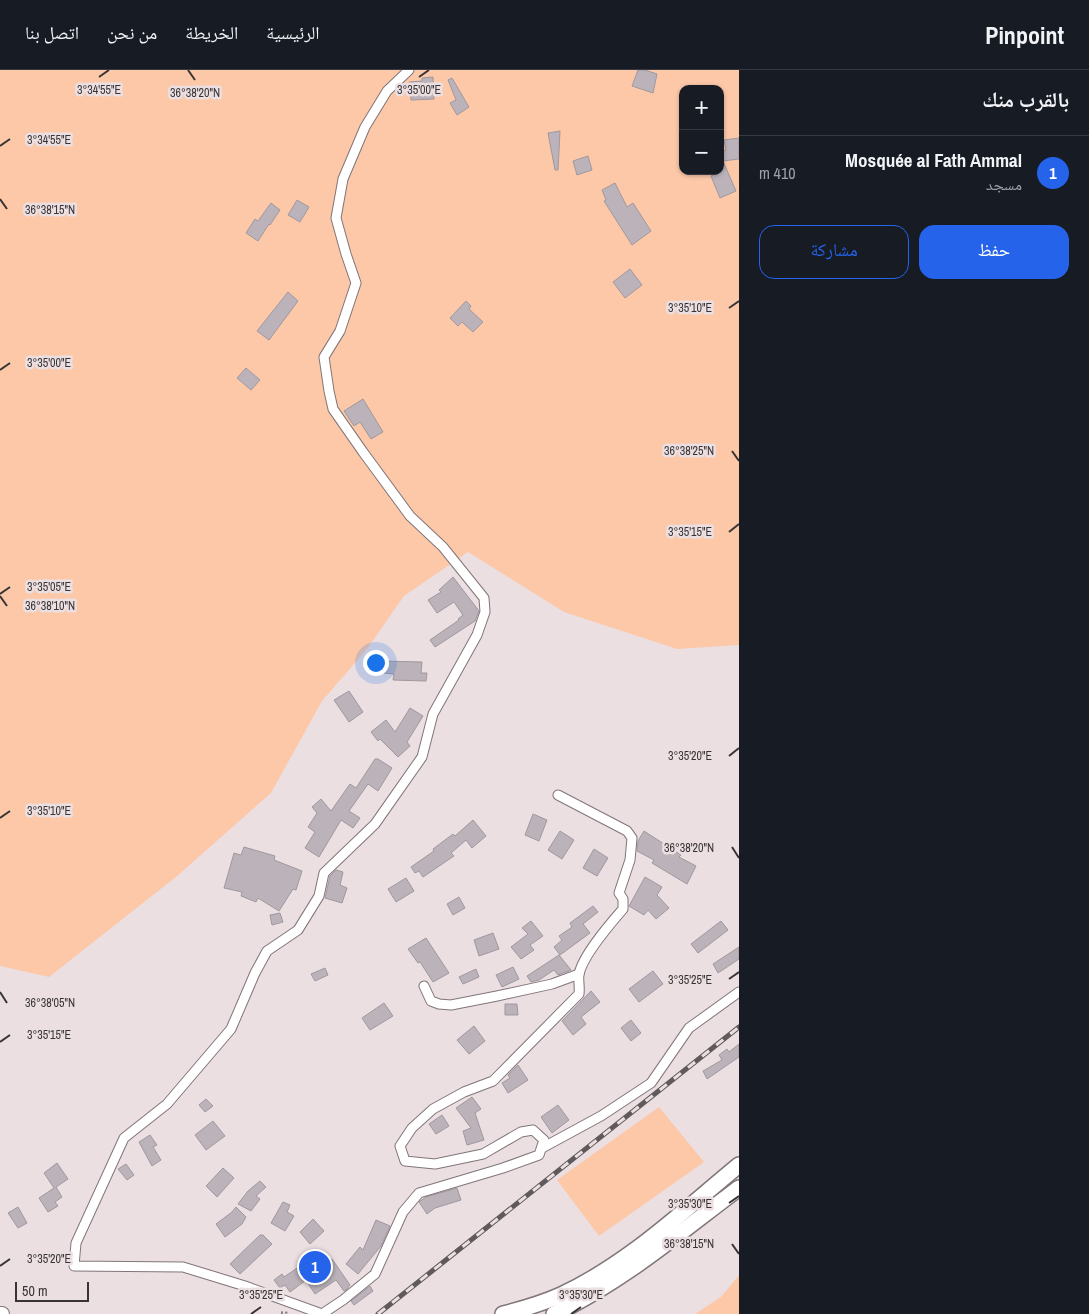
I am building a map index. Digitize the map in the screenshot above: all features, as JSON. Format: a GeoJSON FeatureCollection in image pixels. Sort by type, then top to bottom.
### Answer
{"type":"FeatureCollection","features":[{"type":"Feature","properties":{"kind":"highway"},"geometry":{"type":"LineString","coordinates":[[503,1314],[560,1295],[600,1274],[639,1247],[739,1165]]}},
{"type":"Feature","properties":{"kind":"highway"},"geometry":{"type":"LineString","coordinates":[[554,1314],[584,1299],[630,1270],[739,1188]]}},
{"type":"Feature","properties":{"kind":"street"},"geometry":{"type":"LineString","coordinates":[[409,70],[387,91],[365,126],[343,179],[336,218],[356,283],[340,331],[324,357],[329,392],[334,409],[410,516],[443,547],[484,598],[485,612],[477,635],[433,714],[422,757],[375,824],[324,873],[319,896],[298,930],[267,951],[255,973],[231,1029],[167,1104],[124,1138],[76,1243],[74,1266],[183,1267],[236,1283],[322,1314],[375,1274],[403,1212],[419,1193],[503,1168],[539,1155],[544,1140],[533,1130],[521,1132],[484,1154],[435,1164],[405,1161],[400,1146],[412,1128],[433,1110],[464,1092],[493,1081],[579,994],[579,974],[584,962],[603,932],[623,909],[623,899],[619,893],[630,860],[632,838],[627,831],[558,795]]}},
{"type":"Feature","properties":{"kind":"street"},"geometry":{"type":"LineString","coordinates":[[424,986],[431,1001],[451,1005],[552,984],[579,974]]}},
{"type":"Feature","properties":{"kind":"street"},"geometry":{"type":"LineString","coordinates":[[542,1148],[601,1116],[651,1082],[689,1028],[739,992]]}},
{"type":"Feature","properties":{"kind":"shaded area"},"geometry":{"type":"Polygon","coordinates":[[[0,70],[739,70],[739,645],[677,649],[564,612],[468,552],[404,596],[367,649],[322,701],[271,793],[176,877],[49,977],[0,966],[0,70]]]}},
{"type":"Feature","properties":{"kind":"shaded area"},"geometry":{"type":"Polygon","coordinates":[[[659,1107],[704,1162],[599,1236],[557,1180],[659,1107]]]}},
{"type":"Feature","properties":{"kind":"shaded area"},"geometry":{"type":"Polygon","coordinates":[[[739,1275],[739,1314],[695,1314],[721,1297],[739,1275]]]}},
{"type":"Feature","properties":{"kind":"building"},"geometry":{"type":"Polygon","coordinates":[[[638,70],[657,74],[653,93],[632,86],[638,70]]]}},
{"type":"Feature","properties":{"kind":"building"},"geometry":{"type":"Polygon","coordinates":[[[433,77],[434,99],[411,100],[409,82],[422,81],[422,78],[433,77]]]}},
{"type":"Feature","properties":{"kind":"building"},"geometry":{"type":"Polygon","coordinates":[[[452,78],[469,107],[457,115],[450,103],[456,100],[448,80],[452,78]]]}},
{"type":"Feature","properties":{"kind":"building"},"geometry":{"type":"Polygon","coordinates":[[[560,131],[558,170],[555,170],[548,133],[560,131]]]}},
{"type":"Feature","properties":{"kind":"building"},"geometry":{"type":"Polygon","coordinates":[[[739,138],[739,159],[724,161],[724,151],[726,150],[724,140],[739,138]]]}},
{"type":"Feature","properties":{"kind":"building"},"geometry":{"type":"Polygon","coordinates":[[[588,156],[592,170],[577,175],[573,161],[588,156]]]}},
{"type":"Feature","properties":{"kind":"building"},"geometry":{"type":"Polygon","coordinates":[[[724,163],[736,191],[720,198],[711,176],[724,175],[724,163]]]}},
{"type":"Feature","properties":{"kind":"building"},"geometry":{"type":"Polygon","coordinates":[[[615,183],[627,207],[633,203],[651,231],[632,245],[604,201],[606,200],[602,190],[615,183]]]}},
{"type":"Feature","properties":{"kind":"building"},"geometry":{"type":"Polygon","coordinates":[[[297,200],[309,207],[300,222],[288,215],[297,200]]]}},
{"type":"Feature","properties":{"kind":"building"},"geometry":{"type":"Polygon","coordinates":[[[271,203],[280,210],[258,241],[246,233],[255,219],[258,221],[271,203]]]}},
{"type":"Feature","properties":{"kind":"building"},"geometry":{"type":"Polygon","coordinates":[[[630,269],[642,285],[625,298],[613,282],[630,269]]]}},
{"type":"Feature","properties":{"kind":"building"},"geometry":{"type":"Polygon","coordinates":[[[288,292],[298,301],[269,340],[257,331],[288,292]]]}},
{"type":"Feature","properties":{"kind":"building"},"geometry":{"type":"Polygon","coordinates":[[[466,301],[471,306],[469,309],[483,322],[473,332],[462,322],[458,326],[450,318],[466,301]]]}},
{"type":"Feature","properties":{"kind":"building"},"geometry":{"type":"Polygon","coordinates":[[[246,368],[260,380],[251,390],[237,378],[246,368]]]}},
{"type":"Feature","properties":{"kind":"building"},"geometry":{"type":"Polygon","coordinates":[[[363,399],[383,432],[371,439],[360,422],[354,426],[344,411],[363,399]]]}},
{"type":"Feature","properties":{"kind":"building"},"geometry":{"type":"Polygon","coordinates":[[[453,577],[479,611],[475,621],[435,647],[430,640],[459,620],[463,615],[454,602],[437,613],[428,600],[441,592],[439,590],[453,577]]]}},
{"type":"Feature","properties":{"kind":"building"},"geometry":{"type":"Polygon","coordinates":[[[382,661],[422,662],[421,673],[427,673],[426,681],[393,680],[394,674],[382,673],[382,661]]]}},
{"type":"Feature","properties":{"kind":"building"},"geometry":{"type":"Polygon","coordinates":[[[349,691],[363,712],[349,722],[334,700],[349,691]]]}},
{"type":"Feature","properties":{"kind":"building"},"geometry":{"type":"Polygon","coordinates":[[[410,708],[423,716],[407,742],[410,746],[398,757],[380,739],[378,741],[371,732],[386,720],[395,732],[410,708]]]}},
{"type":"Feature","properties":{"kind":"building"},"geometry":{"type":"Polygon","coordinates":[[[375,759],[392,768],[378,791],[368,784],[349,811],[360,818],[353,828],[341,820],[319,857],[305,848],[315,832],[308,827],[317,813],[312,807],[321,799],[331,811],[350,784],[356,788],[375,759]]]}},
{"type":"Feature","properties":{"kind":"building"},"geometry":{"type":"Polygon","coordinates":[[[533,814],[547,820],[539,841],[525,835],[533,814]]]}},
{"type":"Feature","properties":{"kind":"building"},"geometry":{"type":"Polygon","coordinates":[[[473,820],[486,836],[472,848],[466,840],[451,853],[454,856],[423,877],[419,871],[415,873],[411,867],[434,851],[433,849],[453,834],[455,836],[473,820]]]}},
{"type":"Feature","properties":{"kind":"building"},"geometry":{"type":"Polygon","coordinates":[[[560,831],[574,840],[562,859],[548,850],[560,831]]]}},
{"type":"Feature","properties":{"kind":"building"},"geometry":{"type":"Polygon","coordinates":[[[644,831],[681,855],[679,857],[696,866],[687,884],[652,863],[654,860],[637,851],[638,841],[644,831]]]}},
{"type":"Feature","properties":{"kind":"building"},"geometry":{"type":"Polygon","coordinates":[[[244,847],[275,856],[274,860],[302,871],[296,890],[293,889],[279,911],[258,898],[256,902],[241,896],[242,892],[224,888],[234,853],[241,855],[244,847]]]}},
{"type":"Feature","properties":{"kind":"building"},"geometry":{"type":"Polygon","coordinates":[[[594,849],[608,858],[597,876],[583,868],[594,849]]]}},
{"type":"Feature","properties":{"kind":"building"},"geometry":{"type":"Polygon","coordinates":[[[336,870],[343,872],[340,885],[347,888],[342,903],[325,898],[330,876],[336,870]]]}},
{"type":"Feature","properties":{"kind":"building"},"geometry":{"type":"Polygon","coordinates":[[[645,877],[662,887],[657,895],[669,908],[656,919],[648,910],[644,915],[629,906],[645,877]]]}},
{"type":"Feature","properties":{"kind":"building"},"geometry":{"type":"Polygon","coordinates":[[[406,878],[414,891],[396,902],[388,889],[406,878]]]}},
{"type":"Feature","properties":{"kind":"building"},"geometry":{"type":"Polygon","coordinates":[[[459,897],[465,908],[453,915],[447,904],[459,897]]]}},
{"type":"Feature","properties":{"kind":"building"},"geometry":{"type":"Polygon","coordinates":[[[593,906],[598,912],[583,924],[590,933],[560,955],[554,947],[562,940],[559,936],[572,927],[570,923],[593,906]]]}},
{"type":"Feature","properties":{"kind":"building"},"geometry":{"type":"Polygon","coordinates":[[[280,913],[283,922],[272,925],[270,915],[280,913]]]}},
{"type":"Feature","properties":{"kind":"building"},"geometry":{"type":"Polygon","coordinates":[[[531,921],[543,936],[530,945],[534,950],[521,959],[511,947],[528,934],[522,928],[531,921]]]}},
{"type":"Feature","properties":{"kind":"building"},"geometry":{"type":"Polygon","coordinates":[[[721,921],[728,930],[698,953],[691,944],[721,921]]]}},
{"type":"Feature","properties":{"kind":"building"},"geometry":{"type":"Polygon","coordinates":[[[493,933],[499,949],[479,956],[474,940],[493,933]]]}},
{"type":"Feature","properties":{"kind":"building"},"geometry":{"type":"Polygon","coordinates":[[[426,938],[449,973],[433,982],[420,962],[418,963],[408,949],[426,938]]]}},
{"type":"Feature","properties":{"kind":"building"},"geometry":{"type":"Polygon","coordinates":[[[739,947],[739,959],[718,973],[713,964],[739,947]]]}},
{"type":"Feature","properties":{"kind":"building"},"geometry":{"type":"Polygon","coordinates":[[[559,955],[571,970],[558,975],[554,970],[539,980],[531,982],[527,976],[559,955]]]}},
{"type":"Feature","properties":{"kind":"building"},"geometry":{"type":"Polygon","coordinates":[[[513,967],[519,979],[502,987],[496,975],[513,967]]]}},
{"type":"Feature","properties":{"kind":"building"},"geometry":{"type":"Polygon","coordinates":[[[325,968],[328,975],[315,981],[311,974],[325,968]]]}},
{"type":"Feature","properties":{"kind":"building"},"geometry":{"type":"Polygon","coordinates":[[[476,969],[479,977],[463,984],[459,977],[476,969]]]}},
{"type":"Feature","properties":{"kind":"building"},"geometry":{"type":"Polygon","coordinates":[[[653,971],[663,984],[639,1002],[629,989],[653,971]]]}},
{"type":"Feature","properties":{"kind":"building"},"geometry":{"type":"Polygon","coordinates":[[[591,991],[600,1002],[581,1017],[586,1024],[573,1035],[562,1021],[591,991]]]}},
{"type":"Feature","properties":{"kind":"building"},"geometry":{"type":"Polygon","coordinates":[[[384,1003],[393,1016],[370,1030],[362,1018],[384,1003]]]}},
{"type":"Feature","properties":{"kind":"building"},"geometry":{"type":"Polygon","coordinates":[[[505,1004],[517,1004],[518,1015],[505,1015],[505,1004]]]}},
{"type":"Feature","properties":{"kind":"building"},"geometry":{"type":"Polygon","coordinates":[[[631,1020],[641,1033],[631,1041],[621,1028],[631,1020]]]}},
{"type":"Feature","properties":{"kind":"building"},"geometry":{"type":"Polygon","coordinates":[[[474,1026],[485,1041],[469,1054],[457,1040],[474,1026]]]}},
{"type":"Feature","properties":{"kind":"building"},"geometry":{"type":"Polygon","coordinates":[[[739,1044],[739,1057],[707,1079],[703,1071],[722,1060],[719,1055],[727,1049],[729,1052],[739,1044]]]}},
{"type":"Feature","properties":{"kind":"building"},"geometry":{"type":"Polygon","coordinates":[[[518,1065],[528,1080],[508,1093],[502,1083],[510,1078],[508,1075],[518,1065]]]}},
{"type":"Feature","properties":{"kind":"building"},"geometry":{"type":"Polygon","coordinates":[[[472,1097],[481,1109],[475,1113],[484,1140],[467,1145],[463,1131],[471,1128],[456,1108],[472,1097]]]}},
{"type":"Feature","properties":{"kind":"building"},"geometry":{"type":"Polygon","coordinates":[[[206,1099],[213,1106],[205,1112],[199,1105],[206,1099]]]}},
{"type":"Feature","properties":{"kind":"building"},"geometry":{"type":"Polygon","coordinates":[[[558,1105],[569,1120],[552,1133],[541,1117],[558,1105]]]}},
{"type":"Feature","properties":{"kind":"building"},"geometry":{"type":"Polygon","coordinates":[[[442,1115],[449,1126],[436,1134],[429,1124],[442,1115]]]}},
{"type":"Feature","properties":{"kind":"building"},"geometry":{"type":"Polygon","coordinates":[[[213,1121],[225,1136],[206,1150],[195,1135],[213,1121]]]}},
{"type":"Feature","properties":{"kind":"building"},"geometry":{"type":"Polygon","coordinates":[[[150,1135],[157,1145],[153,1147],[161,1160],[152,1166],[139,1142],[150,1135]]]}},
{"type":"Feature","properties":{"kind":"building"},"geometry":{"type":"Polygon","coordinates":[[[57,1163],[68,1179],[56,1187],[62,1197],[55,1202],[58,1206],[48,1212],[39,1198],[54,1188],[44,1173],[57,1163]]]}},
{"type":"Feature","properties":{"kind":"building"},"geometry":{"type":"Polygon","coordinates":[[[126,1164],[134,1175],[127,1180],[118,1169],[126,1164]]]}},
{"type":"Feature","properties":{"kind":"building"},"geometry":{"type":"Polygon","coordinates":[[[223,1168],[234,1178],[217,1197],[206,1186],[223,1168]]]}},
{"type":"Feature","properties":{"kind":"building"},"geometry":{"type":"Polygon","coordinates":[[[260,1181],[266,1187],[256,1196],[260,1199],[251,1211],[238,1204],[248,1191],[260,1181]]]}},
{"type":"Feature","properties":{"kind":"building"},"geometry":{"type":"Polygon","coordinates":[[[457,1188],[461,1200],[435,1208],[427,1214],[419,1202],[426,1197],[457,1188]]]}},
{"type":"Feature","properties":{"kind":"building"},"geometry":{"type":"Polygon","coordinates":[[[283,1202],[290,1205],[287,1212],[294,1216],[285,1231],[271,1223],[283,1202]]]}},
{"type":"Feature","properties":{"kind":"building"},"geometry":{"type":"Polygon","coordinates":[[[18,1207],[27,1223],[18,1228],[8,1213],[18,1207]]]}},
{"type":"Feature","properties":{"kind":"building"},"geometry":{"type":"Polygon","coordinates":[[[236,1207],[246,1217],[242,1224],[225,1237],[216,1224],[236,1207]]]}},
{"type":"Feature","properties":{"kind":"building"},"geometry":{"type":"Polygon","coordinates":[[[313,1219],[324,1231],[310,1244],[300,1232],[313,1219]]]}},
{"type":"Feature","properties":{"kind":"building"},"geometry":{"type":"Polygon","coordinates":[[[376,1220],[390,1226],[381,1246],[358,1274],[346,1264],[360,1247],[363,1250],[376,1220]]]}},
{"type":"Feature","properties":{"kind":"building"},"geometry":{"type":"Polygon","coordinates":[[[260,1235],[263,1235],[272,1244],[240,1274],[230,1264],[260,1235]]]}},
{"type":"Feature","properties":{"kind":"building"},"geometry":{"type":"Polygon","coordinates":[[[322,1251],[329,1261],[332,1259],[350,1285],[346,1290],[344,1291],[336,1280],[315,1294],[306,1280],[290,1292],[285,1285],[280,1288],[274,1280],[282,1274],[284,1277],[322,1251]]]}},
{"type":"Feature","properties":{"kind":"building"},"geometry":{"type":"Polygon","coordinates":[[[370,1286],[373,1291],[354,1305],[351,1301],[370,1286]]]}},
{"type":"Feature","properties":{"kind":"railway"},"geometry":{"type":"LineString","coordinates":[[378,1314],[739,1027]]}},
{"type":"Feature","properties":{"kind":"place","name":"Mosquée al Fath Ammal"},"geometry":{"type":"Point","coordinates":[315,1267]}}]}
